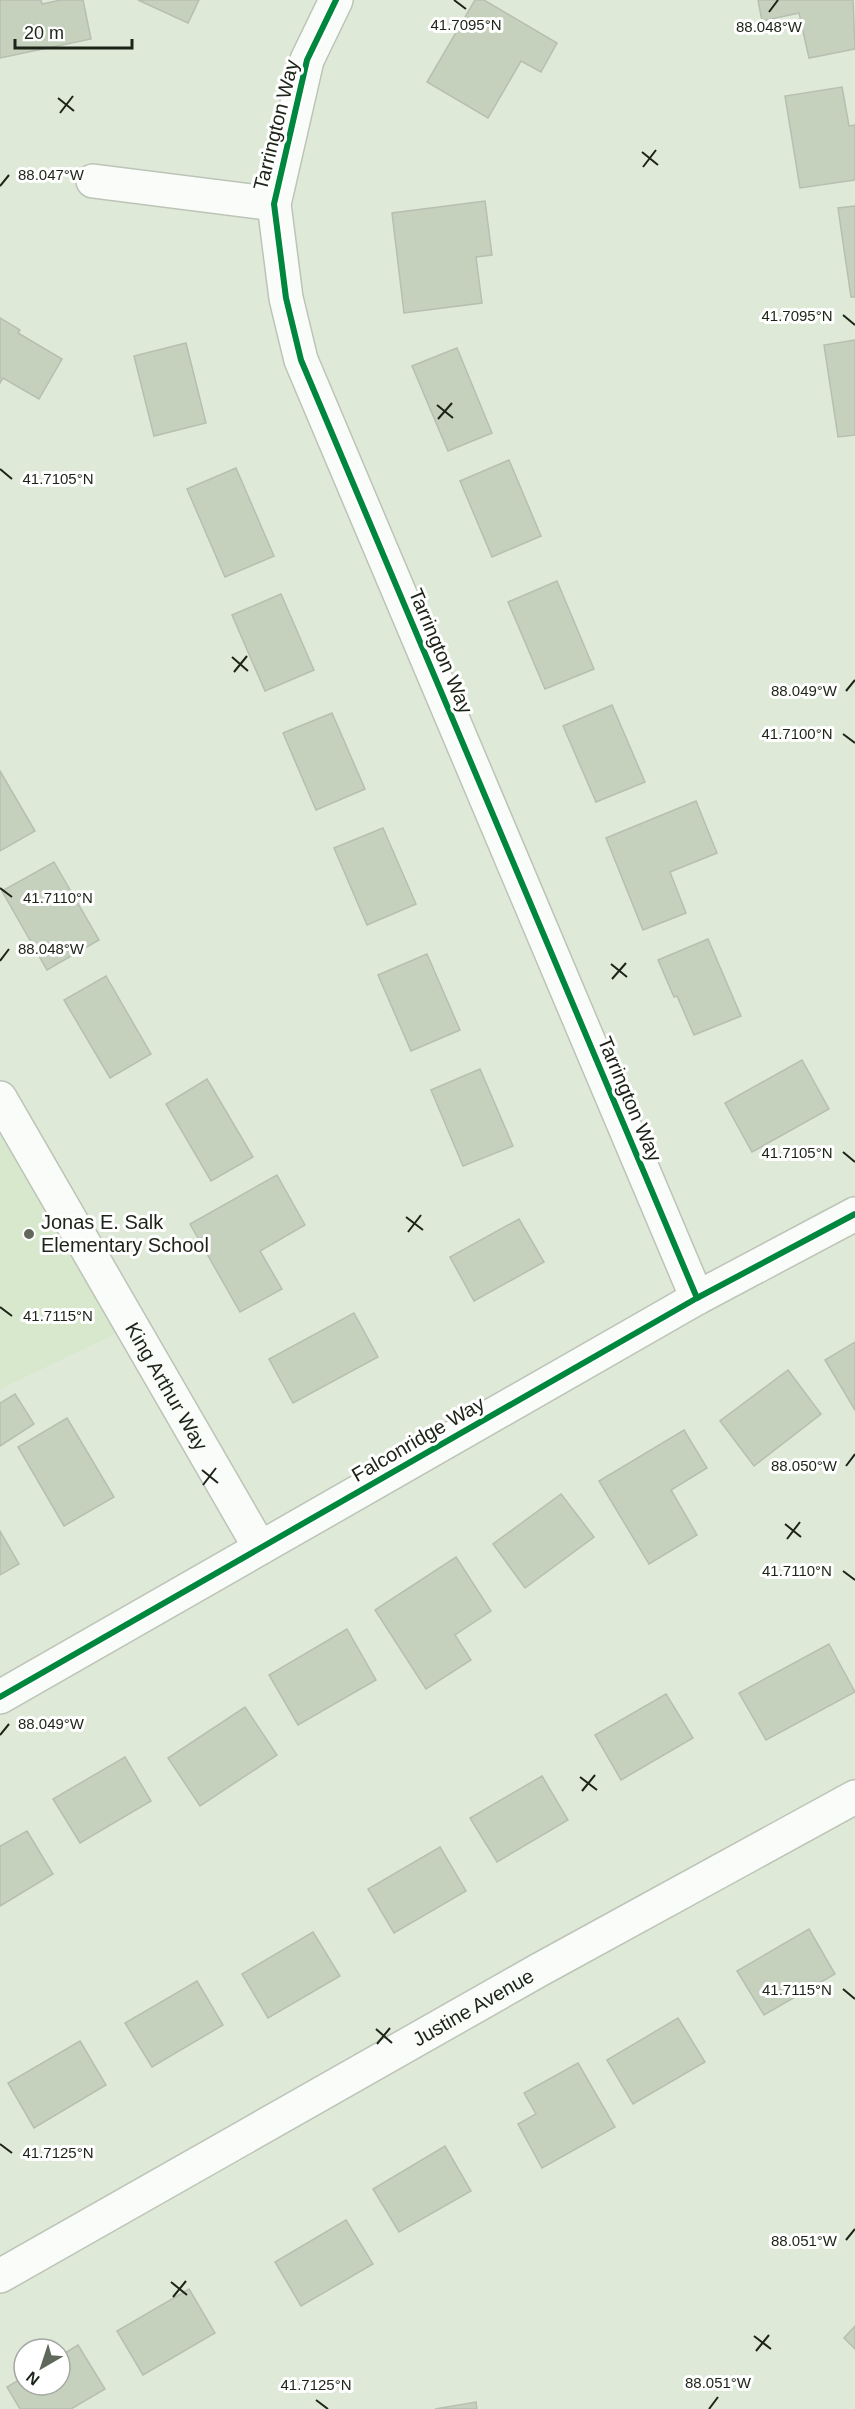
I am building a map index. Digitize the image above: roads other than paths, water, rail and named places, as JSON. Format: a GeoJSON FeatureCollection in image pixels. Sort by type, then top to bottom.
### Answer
{"type":"FeatureCollection","features":[{"type":"Feature","properties":{"kind":"street","name":"Tarrington Way"},"geometry":{"type":"LineString","coordinates":[[336,0],[307,60],[274,204],[286,298],[301,360],[697,1298]]}},
{"type":"Feature","properties":{"kind":"street"},"geometry":{"type":"LineString","coordinates":[[93,182],[274,204]]}},
{"type":"Feature","properties":{"kind":"street","name":"King Arthur Way"},"geometry":{"type":"LineString","coordinates":[[2,1107],[261,1548]]}},
{"type":"Feature","properties":{"kind":"street","name":"Falconridge Way"},"geometry":{"type":"LineString","coordinates":[[0,1697],[697,1298],[855,1214]]}},
{"type":"Feature","properties":{"kind":"street","name":"Justine Avenue"},"geometry":{"type":"LineString","coordinates":[[0,2276],[539,1970],[855,1797]]}},
{"type":"Feature","properties":{"kind":"place","name":"Jonas E. Salk Elementary School"},"geometry":{"type":"Point","coordinates":[29,1234]}}]}
